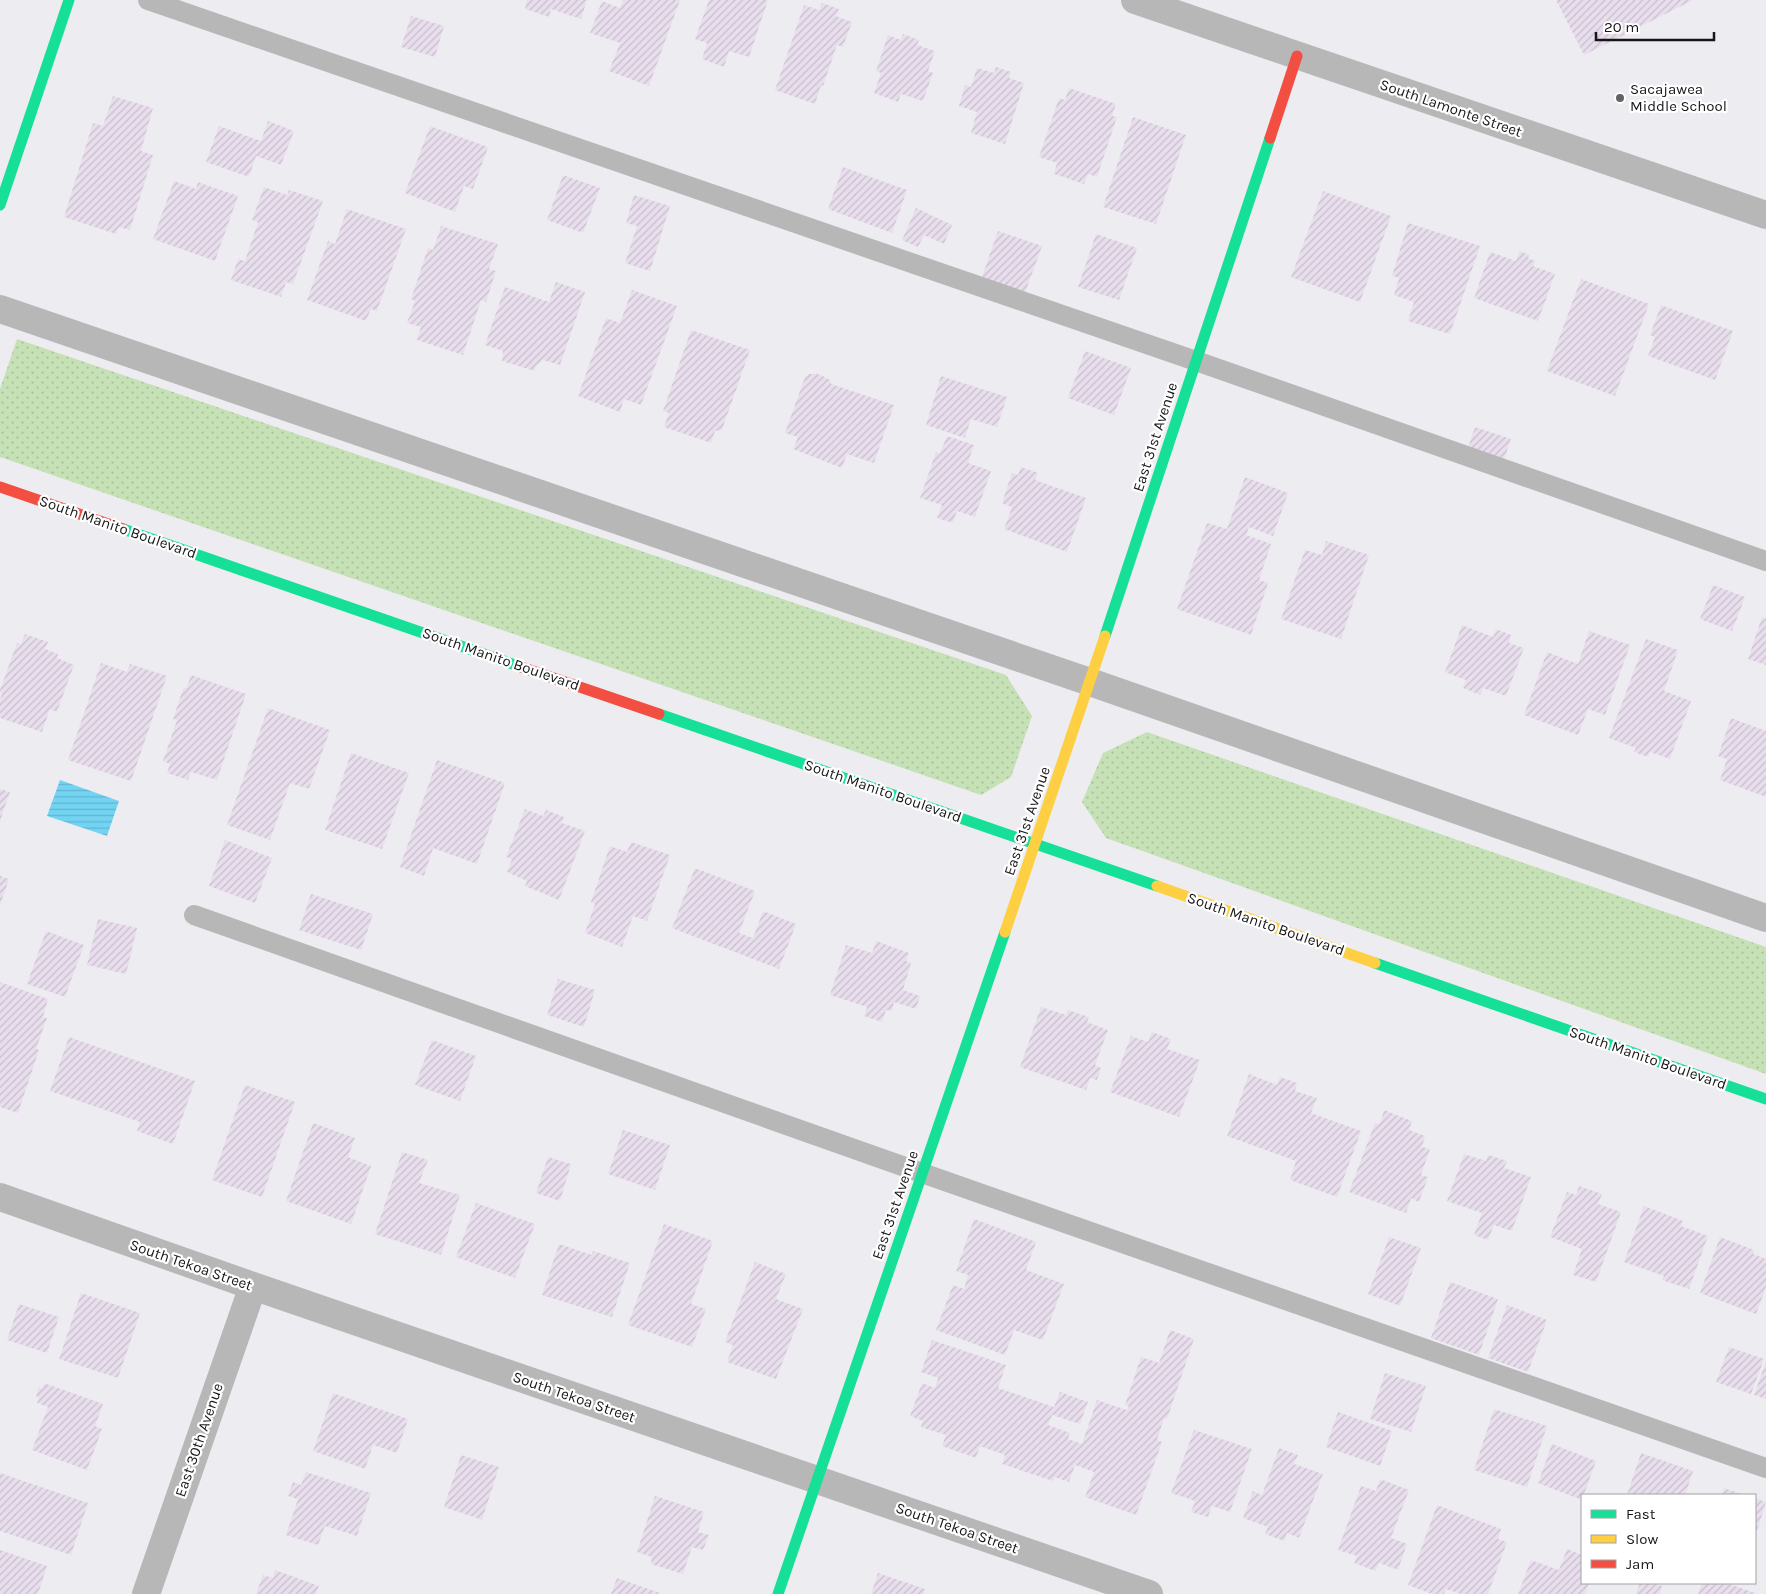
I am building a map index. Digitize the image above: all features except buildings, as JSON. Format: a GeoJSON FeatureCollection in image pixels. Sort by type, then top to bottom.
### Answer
{"type":"FeatureCollection","features":[{"type":"Feature","properties":{"kind":"street"},"geometry":{"type":"LineString","coordinates":[[0,206],[69,0]]}},
{"type":"Feature","properties":{"kind":"street","name":"South Lamonte Street"},"geometry":{"type":"LineString","coordinates":[[1135,0],[1766,215]]}},
{"type":"Feature","properties":{"kind":"street","name":"East 31st Avenue"},"geometry":{"type":"LineString","coordinates":[[778,1594],[1090,682],[1297,56]]}},
{"type":"Feature","properties":{"kind":"street"},"geometry":{"type":"LineString","coordinates":[[0,309],[1090,682],[1766,918]]}},
{"type":"Feature","properties":{"kind":"street","name":"South Manito Boulevard"},"geometry":{"type":"LineString","coordinates":[[0,486],[1766,1099]]}},
{"type":"Feature","properties":{"kind":"street","name":"South Tekoa Street"},"geometry":{"type":"LineString","coordinates":[[0,1197],[1149,1594]]}},
{"type":"Feature","properties":{"kind":"street","name":"East 30th Avenue"},"geometry":{"type":"LineString","coordinates":[[146,1594],[253,1286]]}},
{"type":"Feature","properties":{"kind":"lane"},"geometry":{"type":"LineString","coordinates":[[148,0],[1196,361],[1766,561]]}},
{"type":"Feature","properties":{"kind":"lane"},"geometry":{"type":"LineString","coordinates":[[194,915],[922,1173],[1766,1468]]}},
{"type":"Feature","properties":{"kind":"green space"},"geometry":{"type":"Polygon","coordinates":[[[17,339],[1006,675],[1032,716],[1011,777],[981,795],[0,457],[0,389],[17,339]]]}},
{"type":"Feature","properties":{"kind":"green space"},"geometry":{"type":"Polygon","coordinates":[[[1147,732],[1766,947],[1766,1074],[1106,838],[1082,802],[1103,753],[1147,732]]]}},
{"type":"Feature","properties":{"kind":"water"},"geometry":{"type":"Polygon","coordinates":[[[60,780],[119,801],[107,836],[47,816],[60,780]]]}},
{"type":"Feature","properties":{"kind":"traffic: fast"},"geometry":{"type":"LineString","coordinates":[[0,205],[69,0]]}},
{"type":"Feature","properties":{"kind":"traffic: fast"},"geometry":{"type":"LineString","coordinates":[[1105,636],[1270,138]]}},
{"type":"Feature","properties":{"kind":"traffic: fast"},"geometry":{"type":"LineString","coordinates":[[123,529],[521,667]]}},
{"type":"Feature","properties":{"kind":"traffic: fast"},"geometry":{"type":"LineString","coordinates":[[659,714],[1157,886]]}},
{"type":"Feature","properties":{"kind":"traffic: fast"},"geometry":{"type":"LineString","coordinates":[[778,1594],[1005,932]]}},
{"type":"Feature","properties":{"kind":"traffic: fast"},"geometry":{"type":"LineString","coordinates":[[1375,963],[1766,1099]]}},
{"type":"Feature","properties":{"kind":"traffic: slow"},"geometry":{"type":"LineString","coordinates":[[1005,932],[1105,636]]}},
{"type":"Feature","properties":{"kind":"traffic: slow"},"geometry":{"type":"LineString","coordinates":[[1157,886],[1375,963]]}},
{"type":"Feature","properties":{"kind":"traffic: jam"},"geometry":{"type":"LineString","coordinates":[[1270,138],[1297,56]]}},
{"type":"Feature","properties":{"kind":"traffic: jam"},"geometry":{"type":"LineString","coordinates":[[0,487],[123,529]]}},
{"type":"Feature","properties":{"kind":"traffic: jam"},"geometry":{"type":"LineString","coordinates":[[521,667],[659,714]]}},
{"type":"Feature","properties":{"kind":"place","name":"Sacajawea Middle School"},"geometry":{"type":"Point","coordinates":[1620,98]}}]}
